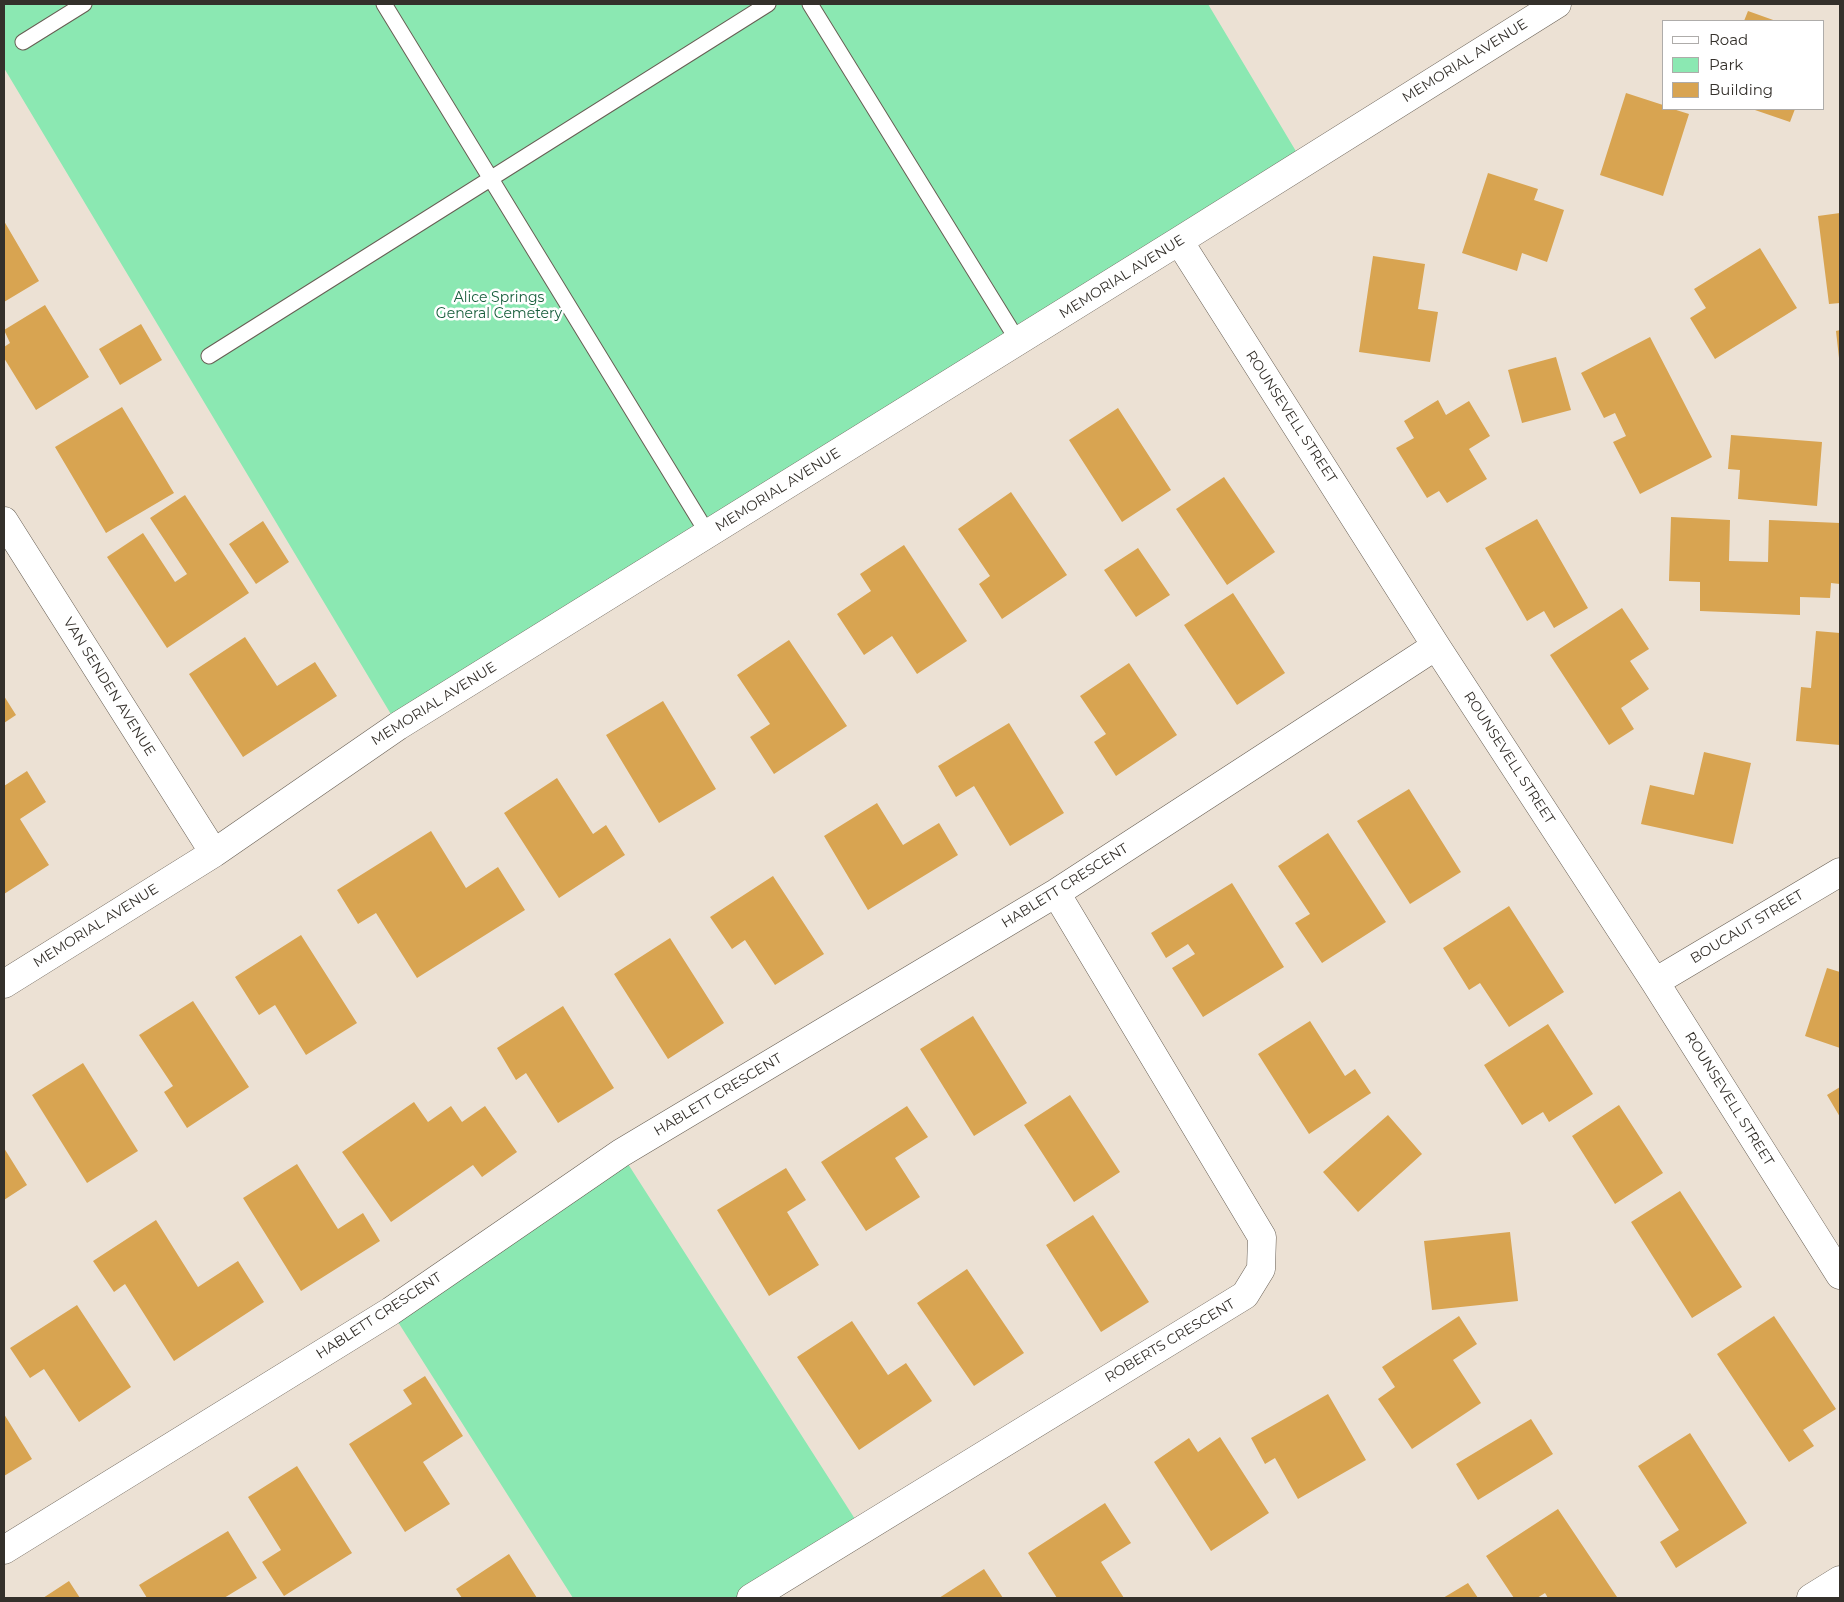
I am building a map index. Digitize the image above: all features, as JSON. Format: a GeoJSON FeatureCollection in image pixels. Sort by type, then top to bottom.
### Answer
{"type":"FeatureCollection","features":[{"type":"Feature","properties":{"kind":"street","name":"MEMORIAL AVENUE"},"geometry":{"type":"LineString","coordinates":[[4,984],[214,853],[398,726],[1179,242],[1557,4]]}},
{"type":"Feature","properties":{"kind":"street","name":"ROUNSEVELL STREET"},"geometry":{"type":"LineString","coordinates":[[1179,242],[1436,646],[1655,982],[1840,1275]]}},
{"type":"Feature","properties":{"kind":"street","name":"VAN SENDEN AVENUE"},"geometry":{"type":"LineString","coordinates":[[4,521],[214,853]]}},
{"type":"Feature","properties":{"kind":"street","name":"HABLETT CRESCENT"},"geometry":{"type":"LineString","coordinates":[[4,1550],[391,1311],[622,1153],[1056,893],[1436,646]]}},
{"type":"Feature","properties":{"kind":"street","name":"BOUCAUT STREET"},"geometry":{"type":"LineString","coordinates":[[1655,982],[1840,872]]}},
{"type":"Feature","properties":{"kind":"street","name":"ROBERTS CRESCENT"},"geometry":{"type":"LineString","coordinates":[[751,1598],[1246,1295],[1261,1269],[1262,1236],[1056,893]]}},
{"type":"Feature","properties":{"kind":"street"},"geometry":{"type":"LineString","coordinates":[[1811,1598],[1840,1580]]}},
{"type":"Feature","properties":{"kind":"lane"},"geometry":{"type":"LineString","coordinates":[[22,42],[84,4]]}},
{"type":"Feature","properties":{"kind":"lane"},"geometry":{"type":"LineString","coordinates":[[384,4],[708,534]]}},
{"type":"Feature","properties":{"kind":"lane"},"geometry":{"type":"LineString","coordinates":[[209,356],[768,4]]}},
{"type":"Feature","properties":{"kind":"lane"},"geometry":{"type":"LineString","coordinates":[[810,4],[1018,341]]}},
{"type":"Feature","properties":{"kind":"green space","name":"Alice Springs General Cemetery"},"geometry":{"type":"Polygon","coordinates":[[[4,4],[1208,4],[1303,163],[398,726],[4,68],[4,4]]]}},
{"type":"Feature","properties":{"kind":"green space"},"geometry":{"type":"Polygon","coordinates":[[[621,1153],[862,1530],[751,1598],[573,1598],[391,1311],[621,1153]]]}},
{"type":"Feature","properties":{"kind":"building"},"geometry":{"type":"Polygon","coordinates":[[[1748,11],[1773,20],[1744,20],[1748,11]]]}},
{"type":"Feature","properties":{"kind":"building"},"geometry":{"type":"Polygon","coordinates":[[[1626,93],[1662,105],[1662,110],[1676,110],[1689,114],[1663,196],[1600,175],[1626,93]]]}},
{"type":"Feature","properties":{"kind":"building"},"geometry":{"type":"Polygon","coordinates":[[[1755,110],[1795,110],[1790,122],[1755,110]]]}},
{"type":"Feature","properties":{"kind":"building"},"geometry":{"type":"Polygon","coordinates":[[[1488,173],[1538,189],[1534,200],[1564,210],[1547,262],[1522,253],[1517,271],[1462,253],[1488,173]]]}},
{"type":"Feature","properties":{"kind":"building"},"geometry":{"type":"Polygon","coordinates":[[[1840,213],[1840,303],[1829,304],[1818,216],[1840,213]]]}},
{"type":"Feature","properties":{"kind":"building"},"geometry":{"type":"Polygon","coordinates":[[[4,221],[39,281],[4,302],[4,221]]]}},
{"type":"Feature","properties":{"kind":"building"},"geometry":{"type":"Polygon","coordinates":[[[1760,248],[1797,308],[1715,359],[1690,318],[1706,308],[1694,289],[1760,248]]]}},
{"type":"Feature","properties":{"kind":"building"},"geometry":{"type":"Polygon","coordinates":[[[1373,256],[1425,264],[1418,309],[1438,312],[1430,362],[1359,352],[1373,256]]]}},
{"type":"Feature","properties":{"kind":"building"},"geometry":{"type":"Polygon","coordinates":[[[45,305],[89,377],[36,410],[4,358],[4,347],[10,343],[4,330],[45,305]]]}},
{"type":"Feature","properties":{"kind":"building"},"geometry":{"type":"Polygon","coordinates":[[[141,324],[162,360],[120,385],[99,349],[141,324]]]}},
{"type":"Feature","properties":{"kind":"building"},"geometry":{"type":"Polygon","coordinates":[[[1840,330],[1840,358],[1839,358],[1836,331],[1840,330]]]}},
{"type":"Feature","properties":{"kind":"building"},"geometry":{"type":"Polygon","coordinates":[[[1650,337],[1712,457],[1640,494],[1613,442],[1626,436],[1615,413],[1604,418],[1581,373],[1650,337]]]}},
{"type":"Feature","properties":{"kind":"building"},"geometry":{"type":"Polygon","coordinates":[[[1556,357],[1571,410],[1522,423],[1508,370],[1556,357]]]}},
{"type":"Feature","properties":{"kind":"building"},"geometry":{"type":"Polygon","coordinates":[[[1438,400],[1446,415],[1469,401],[1490,436],[1469,449],[1487,479],[1447,503],[1439,491],[1427,498],[1396,448],[1414,438],[1404,421],[1438,400]]]}},
{"type":"Feature","properties":{"kind":"building"},"geometry":{"type":"Polygon","coordinates":[[[122,407],[174,493],[106,533],[55,447],[122,407]]]}},
{"type":"Feature","properties":{"kind":"building"},"geometry":{"type":"Polygon","coordinates":[[[1118,408],[1171,490],[1122,522],[1069,440],[1118,408]]]}},
{"type":"Feature","properties":{"kind":"building"},"geometry":{"type":"Polygon","coordinates":[[[1731,435],[1822,442],[1817,506],[1738,499],[1740,470],[1728,469],[1731,435]]]}},
{"type":"Feature","properties":{"kind":"building"},"geometry":{"type":"Polygon","coordinates":[[[1224,477],[1275,552],[1227,585],[1176,509],[1224,477]]]}},
{"type":"Feature","properties":{"kind":"building"},"geometry":{"type":"Polygon","coordinates":[[[1011,492],[1067,575],[1002,619],[979,584],[990,576],[958,529],[1011,492]]]}},
{"type":"Feature","properties":{"kind":"building"},"geometry":{"type":"Polygon","coordinates":[[[185,495],[249,593],[167,648],[107,557],[143,533],[175,582],[187,574],[150,518],[185,495]]]}},
{"type":"Feature","properties":{"kind":"building"},"geometry":{"type":"Polygon","coordinates":[[[1671,517],[1730,520],[1729,561],[1768,562],[1769,520],[1840,523],[1840,584],[1831,583],[1830,598],[1800,597],[1800,615],[1700,611],[1700,582],[1669,581],[1671,517]]]}},
{"type":"Feature","properties":{"kind":"building"},"geometry":{"type":"Polygon","coordinates":[[[1537,519],[1588,608],[1554,628],[1544,611],[1527,621],[1485,548],[1537,519]]]}},
{"type":"Feature","properties":{"kind":"building"},"geometry":{"type":"Polygon","coordinates":[[[263,521],[289,562],[256,584],[229,544],[263,521]]]}},
{"type":"Feature","properties":{"kind":"building"},"geometry":{"type":"Polygon","coordinates":[[[904,545],[967,641],[917,674],[892,636],[864,655],[837,614],[871,591],[860,574],[904,545]]]}},
{"type":"Feature","properties":{"kind":"building"},"geometry":{"type":"Polygon","coordinates":[[[1138,548],[1170,595],[1136,617],[1104,570],[1138,548]]]}},
{"type":"Feature","properties":{"kind":"building"},"geometry":{"type":"Polygon","coordinates":[[[1233,593],[1285,673],[1237,705],[1184,625],[1233,593]]]}},
{"type":"Feature","properties":{"kind":"building"},"geometry":{"type":"Polygon","coordinates":[[[1622,608],[1649,649],[1630,661],[1649,689],[1621,708],[1634,729],[1609,745],[1550,655],[1622,608]]]}},
{"type":"Feature","properties":{"kind":"building"},"geometry":{"type":"Polygon","coordinates":[[[1816,631],[1840,633],[1840,745],[1796,741],[1801,687],[1811,688],[1816,631]]]}},
{"type":"Feature","properties":{"kind":"building"},"geometry":{"type":"Polygon","coordinates":[[[245,637],[277,686],[315,662],[337,696],[243,757],[189,674],[245,637]]]}},
{"type":"Feature","properties":{"kind":"building"},"geometry":{"type":"Polygon","coordinates":[[[789,640],[847,726],[774,774],[750,737],[770,724],[737,675],[789,640]]]}},
{"type":"Feature","properties":{"kind":"building"},"geometry":{"type":"Polygon","coordinates":[[[1129,663],[1177,735],[1116,776],[1094,742],[1106,734],[1080,696],[1129,663]]]}},
{"type":"Feature","properties":{"kind":"building"},"geometry":{"type":"Polygon","coordinates":[[[4,696],[16,715],[4,723],[4,696]]]}},
{"type":"Feature","properties":{"kind":"building"},"geometry":{"type":"Polygon","coordinates":[[[663,701],[716,789],[659,823],[606,735],[663,701]]]}},
{"type":"Feature","properties":{"kind":"building"},"geometry":{"type":"Polygon","coordinates":[[[1009,723],[1064,813],[1010,846],[974,786],[956,797],[938,766],[1009,723]]]}},
{"type":"Feature","properties":{"kind":"building"},"geometry":{"type":"Polygon","coordinates":[[[1704,752],[1751,763],[1733,844],[1641,824],[1650,785],[1694,795],[1704,752]]]}},
{"type":"Feature","properties":{"kind":"building"},"geometry":{"type":"Polygon","coordinates":[[[27,771],[46,802],[20,819],[49,865],[4,894],[4,786],[27,771]]]}},
{"type":"Feature","properties":{"kind":"building"},"geometry":{"type":"Polygon","coordinates":[[[557,778],[593,834],[606,825],[625,855],[559,898],[504,813],[557,778]]]}},
{"type":"Feature","properties":{"kind":"building"},"geometry":{"type":"Polygon","coordinates":[[[1409,789],[1461,872],[1410,904],[1357,821],[1409,789]]]}},
{"type":"Feature","properties":{"kind":"building"},"geometry":{"type":"Polygon","coordinates":[[[877,803],[903,845],[939,823],[958,855],[868,910],[824,836],[877,803]]]}},
{"type":"Feature","properties":{"kind":"building"},"geometry":{"type":"Polygon","coordinates":[[[431,831],[466,888],[498,867],[525,910],[417,978],[376,913],[358,924],[337,890],[431,831]]]}},
{"type":"Feature","properties":{"kind":"building"},"geometry":{"type":"Polygon","coordinates":[[[1328,833],[1386,922],[1322,963],[1295,923],[1310,914],[1278,866],[1328,833]]]}},
{"type":"Feature","properties":{"kind":"building"},"geometry":{"type":"Polygon","coordinates":[[[773,876],[824,954],[775,985],[745,940],[732,949],[710,917],[773,876]]]}},
{"type":"Feature","properties":{"kind":"building"},"geometry":{"type":"Polygon","coordinates":[[[1232,883],[1284,967],[1203,1017],[1172,968],[1195,954],[1188,944],[1166,958],[1151,933],[1232,883]]]}},
{"type":"Feature","properties":{"kind":"building"},"geometry":{"type":"Polygon","coordinates":[[[1509,906],[1564,992],[1509,1027],[1480,983],[1469,990],[1443,948],[1509,906]]]}},
{"type":"Feature","properties":{"kind":"building"},"geometry":{"type":"Polygon","coordinates":[[[301,935],[357,1023],[306,1055],[275,1005],[259,1015],[235,977],[301,935]]]}},
{"type":"Feature","properties":{"kind":"building"},"geometry":{"type":"Polygon","coordinates":[[[670,938],[724,1023],[668,1059],[614,974],[670,938]]]}},
{"type":"Feature","properties":{"kind":"building"},"geometry":{"type":"Polygon","coordinates":[[[1827,968],[1840,972],[1840,1048],[1805,1036],[1827,968]]]}},
{"type":"Feature","properties":{"kind":"building"},"geometry":{"type":"Polygon","coordinates":[[[193,1001],[249,1087],[187,1128],[164,1092],[173,1086],[139,1035],[193,1001]]]}},
{"type":"Feature","properties":{"kind":"building"},"geometry":{"type":"Polygon","coordinates":[[[563,1006],[614,1088],[558,1123],[526,1073],[516,1080],[497,1048],[563,1006]]]}},
{"type":"Feature","properties":{"kind":"building"},"geometry":{"type":"Polygon","coordinates":[[[973,1016],[1027,1103],[974,1136],[920,1049],[973,1016]]]}},
{"type":"Feature","properties":{"kind":"building"},"geometry":{"type":"Polygon","coordinates":[[[1310,1021],[1345,1076],[1355,1069],[1371,1093],[1309,1134],[1258,1054],[1310,1021]]]}},
{"type":"Feature","properties":{"kind":"building"},"geometry":{"type":"Polygon","coordinates":[[[1548,1024],[1593,1094],[1549,1122],[1543,1112],[1522,1125],[1484,1065],[1548,1024]]]}},
{"type":"Feature","properties":{"kind":"building"},"geometry":{"type":"Polygon","coordinates":[[[83,1063],[138,1151],[87,1183],[32,1095],[83,1063]]]}},
{"type":"Feature","properties":{"kind":"building"},"geometry":{"type":"Polygon","coordinates":[[[1840,1087],[1840,1117],[1827,1095],[1840,1087]]]}},
{"type":"Feature","properties":{"kind":"building"},"geometry":{"type":"Polygon","coordinates":[[[1070,1095],[1120,1172],[1074,1202],[1024,1125],[1070,1095]]]}},
{"type":"Feature","properties":{"kind":"building"},"geometry":{"type":"Polygon","coordinates":[[[414,1102],[428,1122],[451,1106],[462,1122],[485,1106],[517,1152],[482,1177],[473,1165],[391,1222],[342,1152],[414,1102]]]}},
{"type":"Feature","properties":{"kind":"building"},"geometry":{"type":"Polygon","coordinates":[[[1619,1105],[1663,1173],[1615,1204],[1572,1136],[1619,1105]]]}},
{"type":"Feature","properties":{"kind":"building"},"geometry":{"type":"Polygon","coordinates":[[[907,1106],[928,1137],[895,1158],[920,1197],[866,1231],[821,1162],[907,1106]]]}},
{"type":"Feature","properties":{"kind":"building"},"geometry":{"type":"Polygon","coordinates":[[[1388,1115],[1422,1154],[1358,1212],[1323,1172],[1388,1115]]]}},
{"type":"Feature","properties":{"kind":"building"},"geometry":{"type":"Polygon","coordinates":[[[4,1148],[27,1185],[4,1200],[4,1148]]]}},
{"type":"Feature","properties":{"kind":"building"},"geometry":{"type":"Polygon","coordinates":[[[297,1164],[338,1229],[363,1213],[380,1241],[301,1291],[243,1198],[297,1164]]]}},
{"type":"Feature","properties":{"kind":"building"},"geometry":{"type":"Polygon","coordinates":[[[786,1168],[806,1200],[787,1212],[819,1265],[769,1296],[717,1210],[786,1168]]]}},
{"type":"Feature","properties":{"kind":"building"},"geometry":{"type":"Polygon","coordinates":[[[1680,1191],[1742,1287],[1692,1318],[1631,1222],[1680,1191]]]}},
{"type":"Feature","properties":{"kind":"building"},"geometry":{"type":"Polygon","coordinates":[[[1093,1215],[1149,1302],[1101,1332],[1046,1245],[1093,1215]]]}},
{"type":"Feature","properties":{"kind":"building"},"geometry":{"type":"Polygon","coordinates":[[[156,1220],[198,1287],[238,1261],[264,1302],[174,1361],[125,1284],[114,1292],[93,1261],[156,1220]]]}},
{"type":"Feature","properties":{"kind":"building"},"geometry":{"type":"Polygon","coordinates":[[[1510,1232],[1518,1301],[1432,1310],[1424,1241],[1510,1232]]]}},
{"type":"Feature","properties":{"kind":"building"},"geometry":{"type":"Polygon","coordinates":[[[967,1269],[1024,1353],[974,1386],[917,1303],[967,1269]]]}},
{"type":"Feature","properties":{"kind":"building"},"geometry":{"type":"Polygon","coordinates":[[[77,1305],[131,1387],[79,1422],[44,1369],[30,1378],[10,1348],[77,1305]]]}},
{"type":"Feature","properties":{"kind":"building"},"geometry":{"type":"Polygon","coordinates":[[[1459,1316],[1477,1344],[1453,1360],[1481,1403],[1412,1449],[1378,1399],[1395,1387],[1382,1367],[1459,1316]]]}},
{"type":"Feature","properties":{"kind":"building"},"geometry":{"type":"Polygon","coordinates":[[[1774,1316],[1836,1409],[1803,1430],[1814,1446],[1789,1462],[1717,1354],[1774,1316]]]}},
{"type":"Feature","properties":{"kind":"building"},"geometry":{"type":"Polygon","coordinates":[[[852,1321],[888,1375],[906,1363],[932,1401],[859,1450],[797,1357],[852,1321]]]}},
{"type":"Feature","properties":{"kind":"building"},"geometry":{"type":"Polygon","coordinates":[[[425,1376],[463,1436],[423,1462],[450,1504],[405,1532],[349,1444],[412,1404],[403,1390],[425,1376]]]}},
{"type":"Feature","properties":{"kind":"building"},"geometry":{"type":"Polygon","coordinates":[[[1328,1394],[1366,1460],[1298,1499],[1275,1458],[1265,1464],[1251,1438],[1328,1394]]]}},
{"type":"Feature","properties":{"kind":"building"},"geometry":{"type":"Polygon","coordinates":[[[4,1414],[32,1459],[4,1476],[4,1414]]]}},
{"type":"Feature","properties":{"kind":"building"},"geometry":{"type":"Polygon","coordinates":[[[1531,1419],[1553,1454],[1478,1500],[1456,1464],[1531,1419]]]}},
{"type":"Feature","properties":{"kind":"building"},"geometry":{"type":"Polygon","coordinates":[[[1690,1433],[1747,1523],[1676,1568],[1660,1542],[1679,1530],[1638,1466],[1690,1433]]]}},
{"type":"Feature","properties":{"kind":"building"},"geometry":{"type":"Polygon","coordinates":[[[1220,1437],[1269,1513],[1211,1551],[1154,1462],[1189,1438],[1198,1452],[1220,1437]]]}},
{"type":"Feature","properties":{"kind":"building"},"geometry":{"type":"Polygon","coordinates":[[[297,1466],[352,1553],[284,1596],[262,1562],[281,1550],[248,1497],[297,1466]]]}},
{"type":"Feature","properties":{"kind":"building"},"geometry":{"type":"Polygon","coordinates":[[[1105,1503],[1131,1543],[1101,1562],[1124,1598],[1057,1598],[1028,1553],[1105,1503]]]}},
{"type":"Feature","properties":{"kind":"building"},"geometry":{"type":"Polygon","coordinates":[[[1558,1509],[1617,1597],[1548,1598],[1545,1593],[1537,1598],[1514,1598],[1486,1556],[1558,1509]]]}},
{"type":"Feature","properties":{"kind":"building"},"geometry":{"type":"Polygon","coordinates":[[[228,1531],[257,1578],[224,1598],[147,1598],[139,1585],[228,1531]]]}},
{"type":"Feature","properties":{"kind":"building"},"geometry":{"type":"Polygon","coordinates":[[[509,1554],[537,1598],[462,1598],[456,1589],[509,1554]]]}},
{"type":"Feature","properties":{"kind":"building"},"geometry":{"type":"Polygon","coordinates":[[[984,1569],[1003,1598],[939,1598],[984,1569]]]}},
{"type":"Feature","properties":{"kind":"building"},"geometry":{"type":"Polygon","coordinates":[[[69,1581],[80,1598],[43,1598],[69,1581]]]}},
{"type":"Feature","properties":{"kind":"building"},"geometry":{"type":"Polygon","coordinates":[[[1468,1583],[1478,1598],[1443,1598],[1468,1583]]]}}]}
